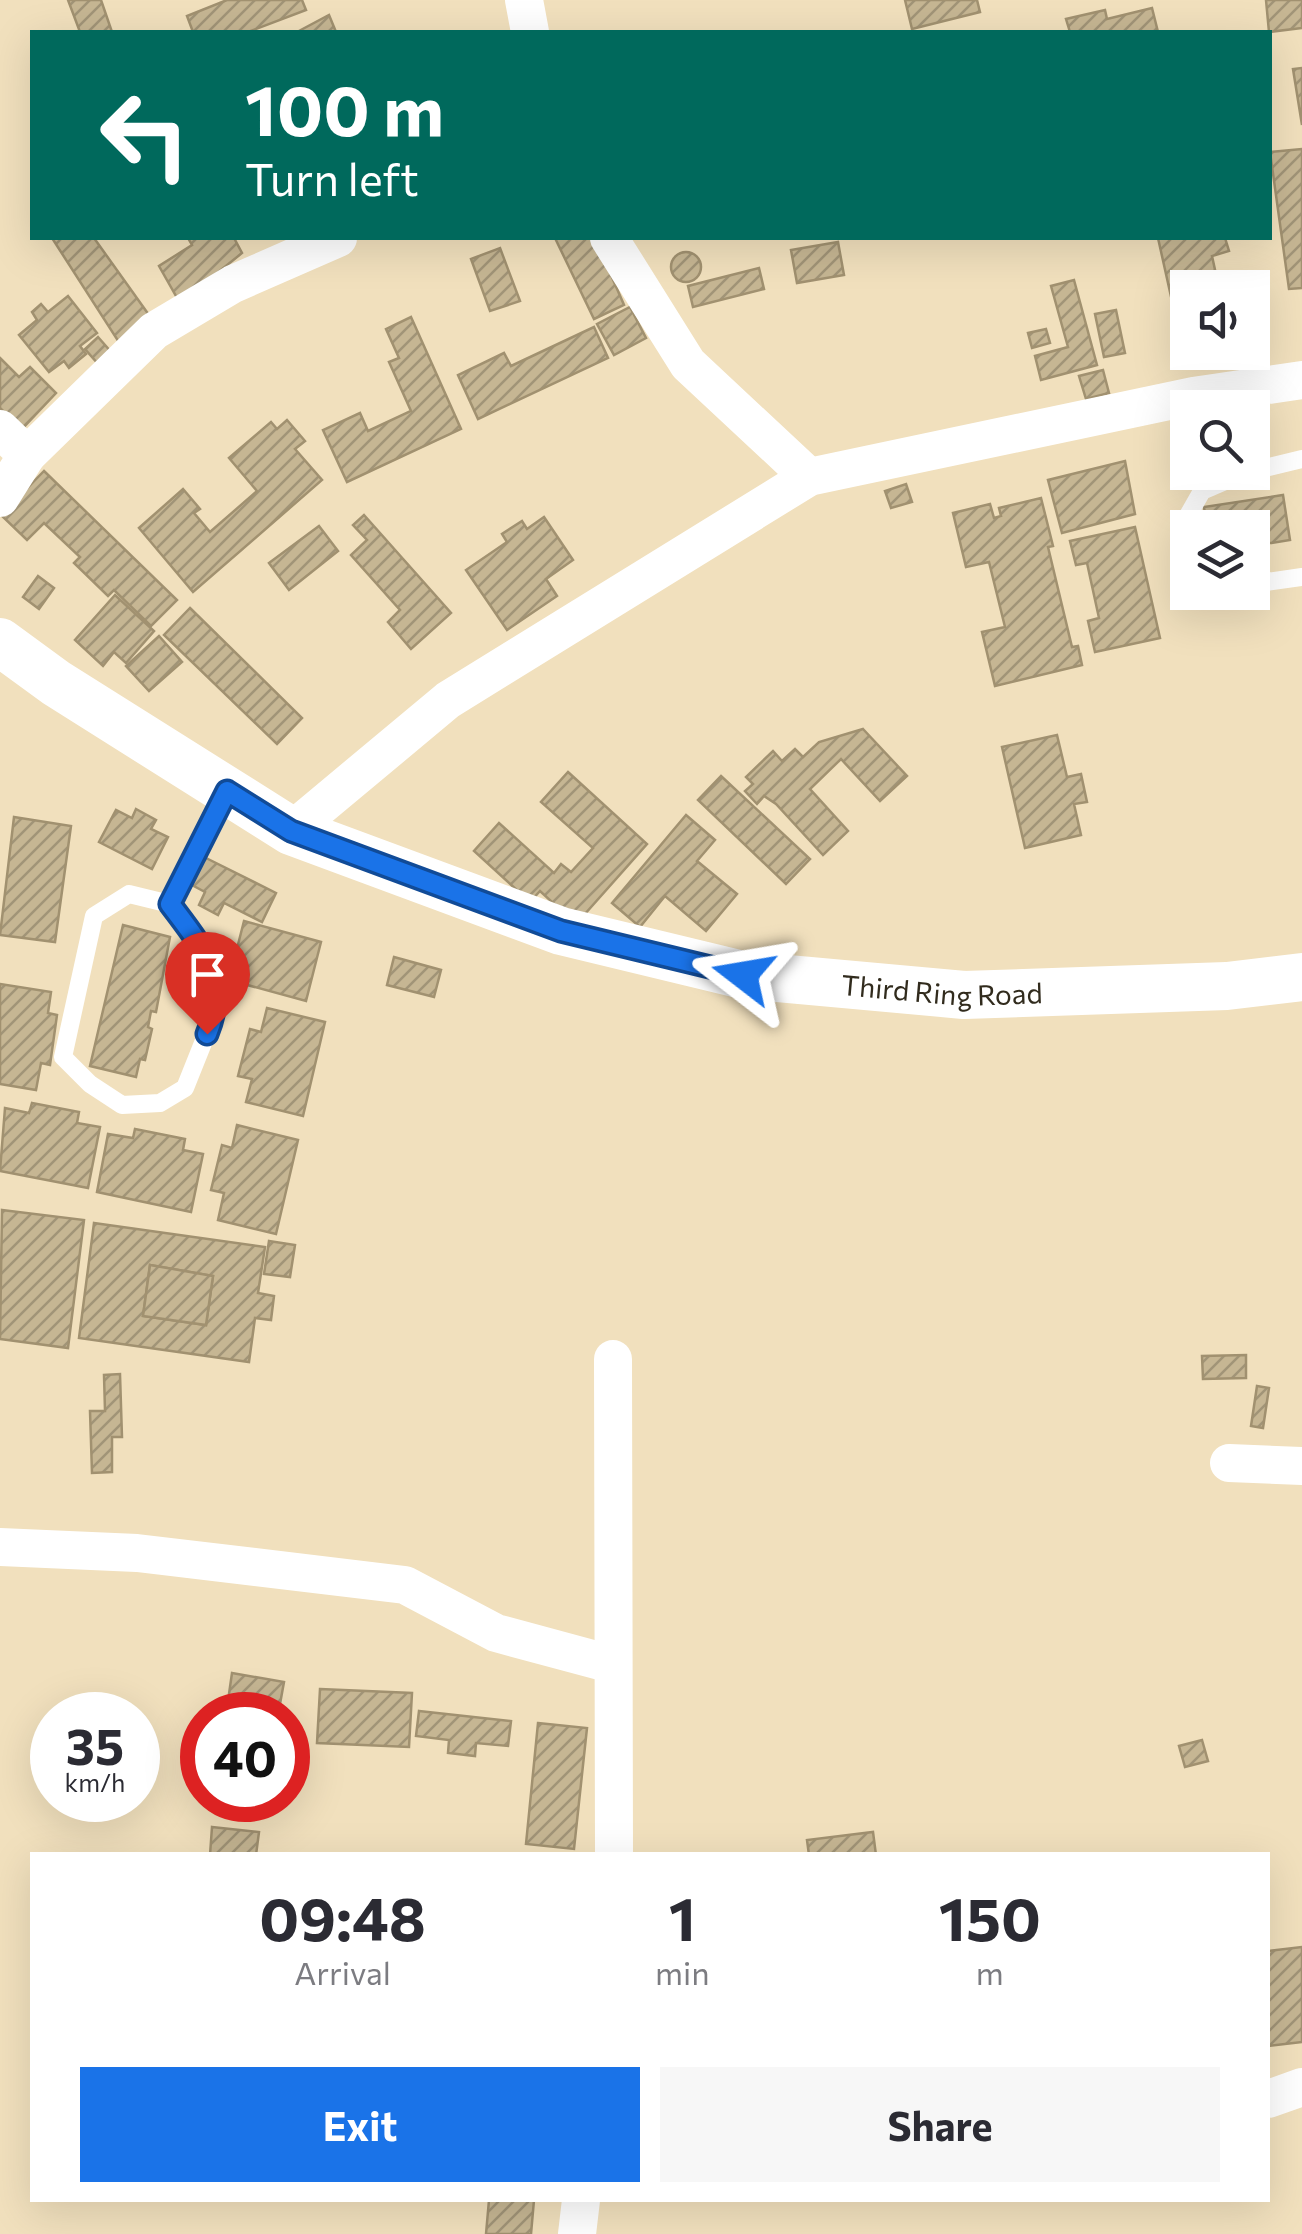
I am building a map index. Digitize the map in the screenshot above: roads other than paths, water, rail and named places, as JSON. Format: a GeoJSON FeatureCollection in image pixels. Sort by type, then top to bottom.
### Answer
{"type":"FeatureCollection","features":[{"type":"Feature","properties":{"kind":"street"},"geometry":{"type":"LineString","coordinates":[[524,0],[530,30]]}},
{"type":"Feature","properties":{"kind":"street"},"geometry":{"type":"LineString","coordinates":[[0,498],[14,442],[154,331],[232,284],[333,240]]}},
{"type":"Feature","properties":{"kind":"street"},"geometry":{"type":"LineString","coordinates":[[610,240],[688,364],[809,477]]}},
{"type":"Feature","properties":{"kind":"street"},"geometry":{"type":"LineString","coordinates":[[291,831],[448,700],[809,477],[1193,396],[1302,380]]}},
{"type":"Feature","properties":{"kind":"street","name":"Third Ring Road"},"geometry":{"type":"LineString","coordinates":[[0,642],[291,831],[561,931],[743,975],[964,995],[1227,986],[1302,977]]}},
{"type":"Feature","properties":{"kind":"street"},"geometry":{"type":"LineString","coordinates":[[612,1359],[614,1852]]}},
{"type":"Feature","properties":{"kind":"street"},"geometry":{"type":"LineString","coordinates":[[1229,1463],[1302,1466]]}},
{"type":"Feature","properties":{"kind":"street"},"geometry":{"type":"LineString","coordinates":[[0,1547],[138,1554],[405,1585],[496,1633],[612,1664]]}},
{"type":"Feature","properties":{"kind":"street"},"geometry":{"type":"LineString","coordinates":[[1270,2098],[1302,2088]]}},
{"type":"Feature","properties":{"kind":"street"},"geometry":{"type":"LineString","coordinates":[[577,2234],[581,2202]]}},
{"type":"Feature","properties":{"kind":"lane"},"geometry":{"type":"LineString","coordinates":[[1270,467],[1302,459]]}},
{"type":"Feature","properties":{"kind":"lane"},"geometry":{"type":"LineString","coordinates":[[1270,581],[1302,576]]}},
{"type":"Feature","properties":{"kind":"lane"},"geometry":{"type":"LineString","coordinates":[[170,904],[227,791]]}},
{"type":"Feature","properties":{"kind":"lane"},"geometry":{"type":"LineString","coordinates":[[129,894],[170,904],[210,958],[218,1008],[185,1088],[160,1103],[122,1105],[90,1084],[63,1058],[90,932],[94,916],[129,894]]}}]}
